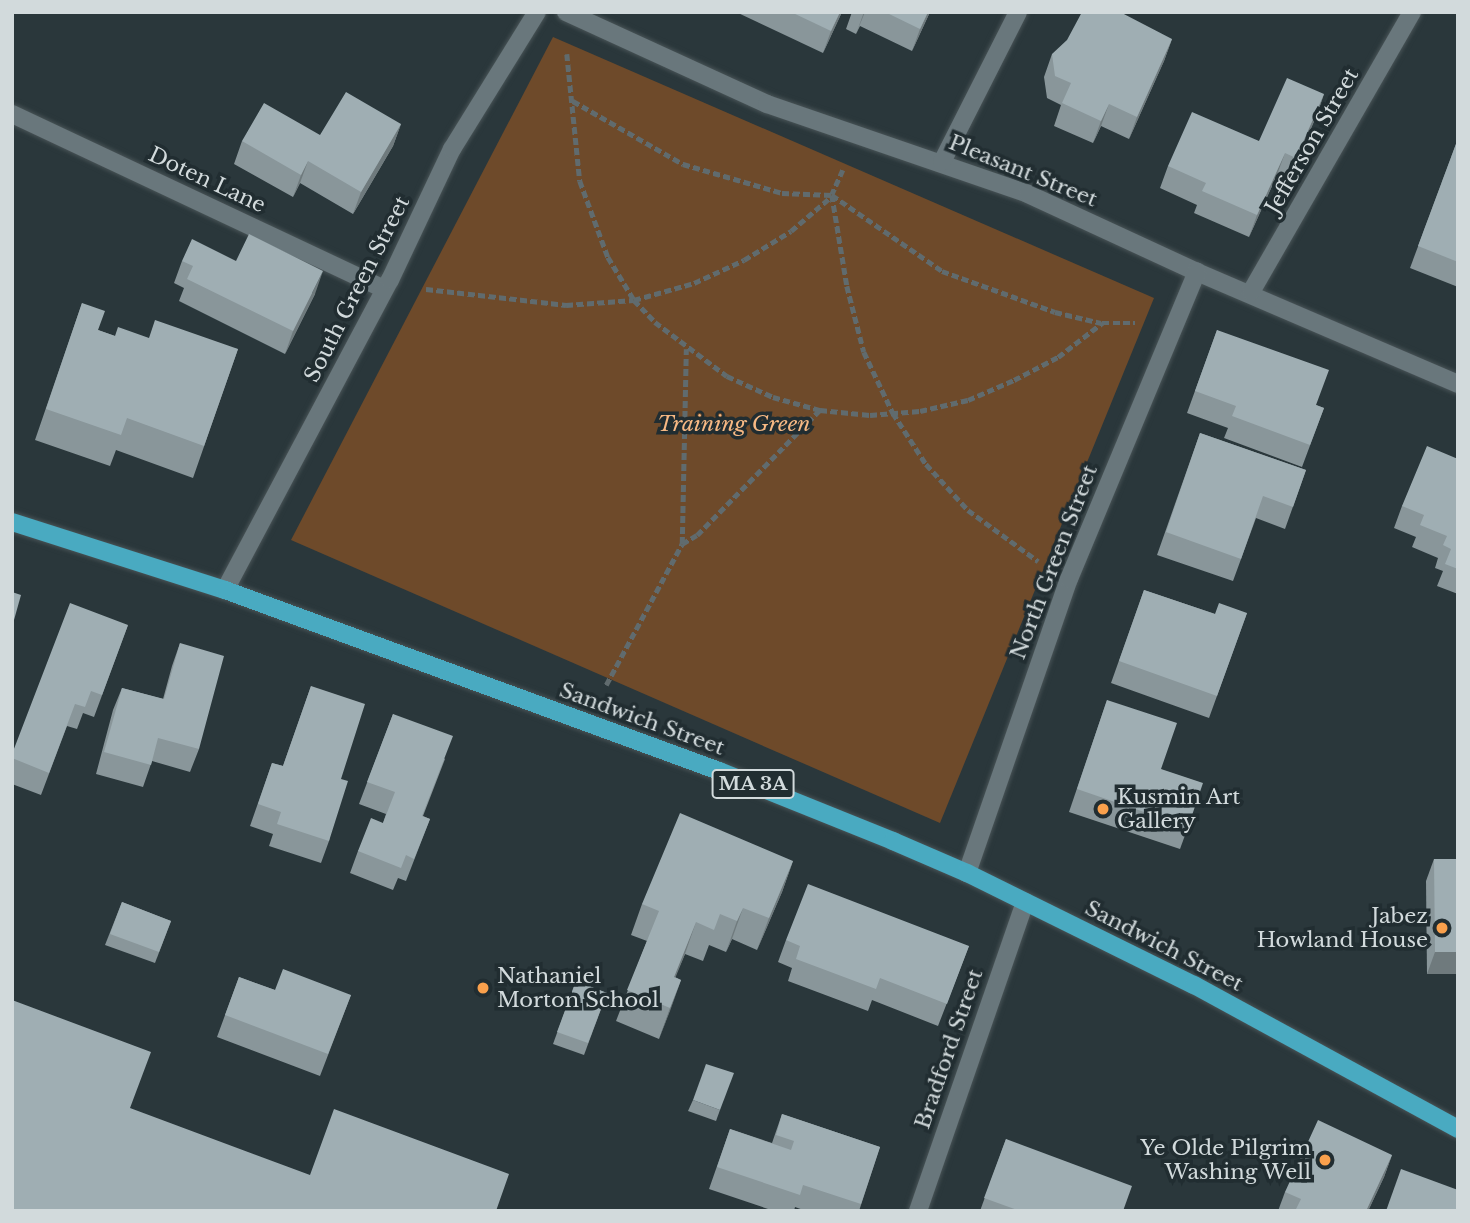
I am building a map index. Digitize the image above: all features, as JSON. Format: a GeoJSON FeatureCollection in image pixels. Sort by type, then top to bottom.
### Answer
{"type":"FeatureCollection","features":[{"type":"Feature","properties":{"kind":"main road","name":"Sandwich Street"},"geometry":{"type":"LineString","coordinates":[[12,522],[225,590],[792,799],[967,873],[1294,1038],[1458,1129]]}},
{"type":"Feature","properties":{"kind":"street","name":"South Green Street"},"geometry":{"type":"LineString","coordinates":[[225,590],[386,284],[452,149],[537,12]]}},
{"type":"Feature","properties":{"kind":"street","name":"Pleasant Street"},"geometry":{"type":"LineString","coordinates":[[566,12],[593,19],[767,104],[942,162],[1028,194],[1197,272],[1251,292],[1458,384]]}},
{"type":"Feature","properties":{"kind":"street"},"geometry":{"type":"LineString","coordinates":[[942,162],[1018,12]]}},
{"type":"Feature","properties":{"kind":"street","name":"Jefferson Street"},"geometry":{"type":"LineString","coordinates":[[1251,292],[1412,12]]}},
{"type":"Feature","properties":{"kind":"street","name":"Doten Lane"},"geometry":{"type":"LineString","coordinates":[[12,114],[386,284]]}},
{"type":"Feature","properties":{"kind":"street","name":"North Green Street"},"geometry":{"type":"LineString","coordinates":[[967,873],[1069,579],[1197,272]]}},
{"type":"Feature","properties":{"kind":"street","name":"Bradford Street"},"geometry":{"type":"LineString","coordinates":[[918,1211],[1025,902]]}},
{"type":"Feature","properties":{"kind":"path"},"geometry":{"type":"LineString","coordinates":[[593,19],[567,55],[573,101],[573,141],[587,207],[608,257],[634,300],[686,349],[738,382],[820,410],[893,413],[968,400],[1058,357],[1102,323]]}},
{"type":"Feature","properties":{"kind":"path"},"geometry":{"type":"LineString","coordinates":[[573,101],[683,164],[782,193],[832,195],[942,271],[1055,312],[1102,323],[1175,323]]}},
{"type":"Feature","properties":{"kind":"path"},"geometry":{"type":"LineString","coordinates":[[386,284],[566,305],[634,300],[694,283],[744,260],[791,231],[832,195],[843,170]]}},
{"type":"Feature","properties":{"kind":"path"},"geometry":{"type":"LineString","coordinates":[[832,195],[847,286],[864,352],[893,413],[926,464],[968,510],[1016,548],[1069,579]]}},
{"type":"Feature","properties":{"kind":"path"},"geometry":{"type":"LineString","coordinates":[[606,685],[682,544],[686,349]]}},
{"type":"Feature","properties":{"kind":"path"},"geometry":{"type":"LineString","coordinates":[[682,544],[696,536],[820,410]]}},
{"type":"Feature","properties":{"kind":"green space","name":"Training Green"},"geometry":{"type":"Polygon","coordinates":[[[553,37],[1154,298],[940,823],[291,540],[553,37]]]}},
{"type":"Feature","properties":{"kind":"building"},"geometry":{"type":"Polygon","coordinates":[[[791,12],[840,12],[831,31],[791,12]]]}},
{"type":"Feature","properties":{"kind":"building"},"geometry":{"type":"Polygon","coordinates":[[[885,12],[928,12],[920,29],[885,12]]]}},
{"type":"Feature","properties":{"kind":"building"},"geometry":{"type":"Polygon","coordinates":[[[1082,12],[1120,12],[1172,39],[1137,117],[1109,104],[1101,121],[1062,103],[1071,83],[1055,76],[1052,54],[1067,40],[1082,12]]]}},
{"type":"Feature","properties":{"kind":"building"},"geometry":{"type":"Polygon","coordinates":[[[1287,78],[1324,94],[1296,158],[1285,153],[1257,215],[1202,191],[1206,183],[1168,166],[1192,112],[1259,141],[1287,78]]]}},
{"type":"Feature","properties":{"kind":"building"},"geometry":{"type":"Polygon","coordinates":[[[346,92],[401,124],[361,192],[308,161],[301,175],[242,141],[264,103],[320,135],[346,92]]]}},
{"type":"Feature","properties":{"kind":"building"},"geometry":{"type":"Polygon","coordinates":[[[1456,144],[1458,145],[1458,262],[1418,246],[1456,144]]]}},
{"type":"Feature","properties":{"kind":"building"},"geometry":{"type":"Polygon","coordinates":[[[249,234],[323,271],[293,331],[187,279],[193,266],[182,261],[192,239],[236,261],[249,234]]]}},
{"type":"Feature","properties":{"kind":"building"},"geometry":{"type":"Polygon","coordinates":[[[82,303],[105,311],[98,330],[115,336],[118,327],[149,338],[155,320],[238,349],[204,446],[127,418],[121,435],[46,409],[82,303]]]}},
{"type":"Feature","properties":{"kind":"building"},"geometry":{"type":"Polygon","coordinates":[[[1217,330],[1329,370],[1316,405],[1324,408],[1310,445],[1232,416],[1236,406],[1195,391],[1217,330]]]}},
{"type":"Feature","properties":{"kind":"building"},"geometry":{"type":"Polygon","coordinates":[[[1200,433],[1306,470],[1293,507],[1263,496],[1241,559],[1166,532],[1200,433]]]}},
{"type":"Feature","properties":{"kind":"building"},"geometry":{"type":"Polygon","coordinates":[[[1427,446],[1458,459],[1458,569],[1445,564],[1451,549],[1443,545],[1447,536],[1420,525],[1424,515],[1402,506],[1427,446]]]}},
{"type":"Feature","properties":{"kind":"building"},"geometry":{"type":"Polygon","coordinates":[[[1144,590],[1215,614],[1219,603],[1247,613],[1217,696],[1119,661],[1144,590]]]}},
{"type":"Feature","properties":{"kind":"building"},"geometry":{"type":"Polygon","coordinates":[[[12,592],[21,595],[12,627],[12,592]]]}},
{"type":"Feature","properties":{"kind":"building"},"geometry":{"type":"Polygon","coordinates":[[[70,603],[128,625],[102,695],[91,691],[85,707],[75,704],[49,773],[12,758],[12,754],[70,603]]]}},
{"type":"Feature","properties":{"kind":"building"},"geometry":{"type":"Polygon","coordinates":[[[180,643],[224,656],[199,749],[158,738],[151,765],[104,752],[122,688],[164,699],[180,643]]]}},
{"type":"Feature","properties":{"kind":"building"},"geometry":{"type":"Polygon","coordinates":[[[311,686],[365,704],[341,779],[348,781],[329,841],[277,824],[281,812],[258,804],[272,763],[283,766],[311,686]]]}},
{"type":"Feature","properties":{"kind":"building"},"geometry":{"type":"Polygon","coordinates":[[[1107,700],[1177,723],[1161,769],[1203,783],[1188,827],[1077,789],[1107,700]]]}},
{"type":"Feature","properties":{"kind":"building"},"geometry":{"type":"Polygon","coordinates":[[[393,714],[453,736],[422,816],[430,819],[414,859],[406,855],[401,868],[358,851],[371,818],[383,823],[395,792],[367,782],[393,714]]]}},
{"type":"Feature","properties":{"kind":"building"},"geometry":{"type":"Polygon","coordinates":[[[680,813],[793,861],[769,918],[743,908],[737,921],[720,914],[714,930],[696,922],[674,977],[681,980],[670,1008],[627,990],[659,911],[642,904],[680,813]]]}},
{"type":"Feature","properties":{"kind":"building"},"geometry":{"type":"Polygon","coordinates":[[[1434,859],[1458,859],[1458,952],[1435,952],[1434,859]]]}},
{"type":"Feature","properties":{"kind":"building"},"geometry":{"type":"Polygon","coordinates":[[[808,884],[969,946],[947,1004],[880,978],[876,989],[796,959],[800,946],[786,940],[808,884]]]}},
{"type":"Feature","properties":{"kind":"building"},"geometry":{"type":"Polygon","coordinates":[[[122,902],[171,921],[159,952],[110,934],[122,902]]]}},
{"type":"Feature","properties":{"kind":"building"},"geometry":{"type":"Polygon","coordinates":[[[283,969],[351,995],[328,1054],[225,1015],[239,977],[275,990],[283,969]]]}},
{"type":"Feature","properties":{"kind":"building"},"geometry":{"type":"Polygon","coordinates":[[[576,981],[607,993],[588,1043],[557,1032],[576,981]]]}},
{"type":"Feature","properties":{"kind":"building"},"geometry":{"type":"Polygon","coordinates":[[[12,1000],[151,1052],[130,1108],[310,1175],[334,1109],[509,1174],[496,1211],[12,1211],[12,1000]]]}},
{"type":"Feature","properties":{"kind":"building"},"geometry":{"type":"Polygon","coordinates":[[[706,1064],[734,1073],[720,1110],[693,1100],[706,1064]]]}},
{"type":"Feature","properties":{"kind":"building"},"geometry":{"type":"Polygon","coordinates":[[[782,1114],[880,1147],[861,1204],[803,1185],[800,1195],[717,1167],[730,1129],[791,1150],[794,1141],[776,1135],[782,1114]]]}},
{"type":"Feature","properties":{"kind":"building","name":"Ye Olde Pilgrim Washing Well"},"geometry":{"type":"Polygon","coordinates":[[[1318,1120],[1392,1155],[1366,1211],[1295,1211],[1301,1199],[1285,1192],[1318,1120]]]}},
{"type":"Feature","properties":{"kind":"building"},"geometry":{"type":"Polygon","coordinates":[[[1006,1139],[1132,1186],[1123,1211],[1020,1211],[984,1198],[1006,1139]]]}},
{"type":"Feature","properties":{"kind":"building"},"geometry":{"type":"Polygon","coordinates":[[[1401,1169],[1458,1190],[1458,1211],[1386,1211],[1401,1169]]]}},
{"type":"Feature","properties":{"kind":"place","name":"Kusmin Art Gallery"},"geometry":{"type":"Point","coordinates":[1103,809]}},
{"type":"Feature","properties":{"kind":"place","name":"Jabez Howland House"},"geometry":{"type":"Point","coordinates":[1442,928]}},
{"type":"Feature","properties":{"kind":"place","name":"Nathaniel Morton School"},"geometry":{"type":"Point","coordinates":[483,988]}},
{"type":"Feature","properties":{"kind":"place","name":"Ye Olde Pilgrim Washing Well"},"geometry":{"type":"Point","coordinates":[1325,1160]}}]}
